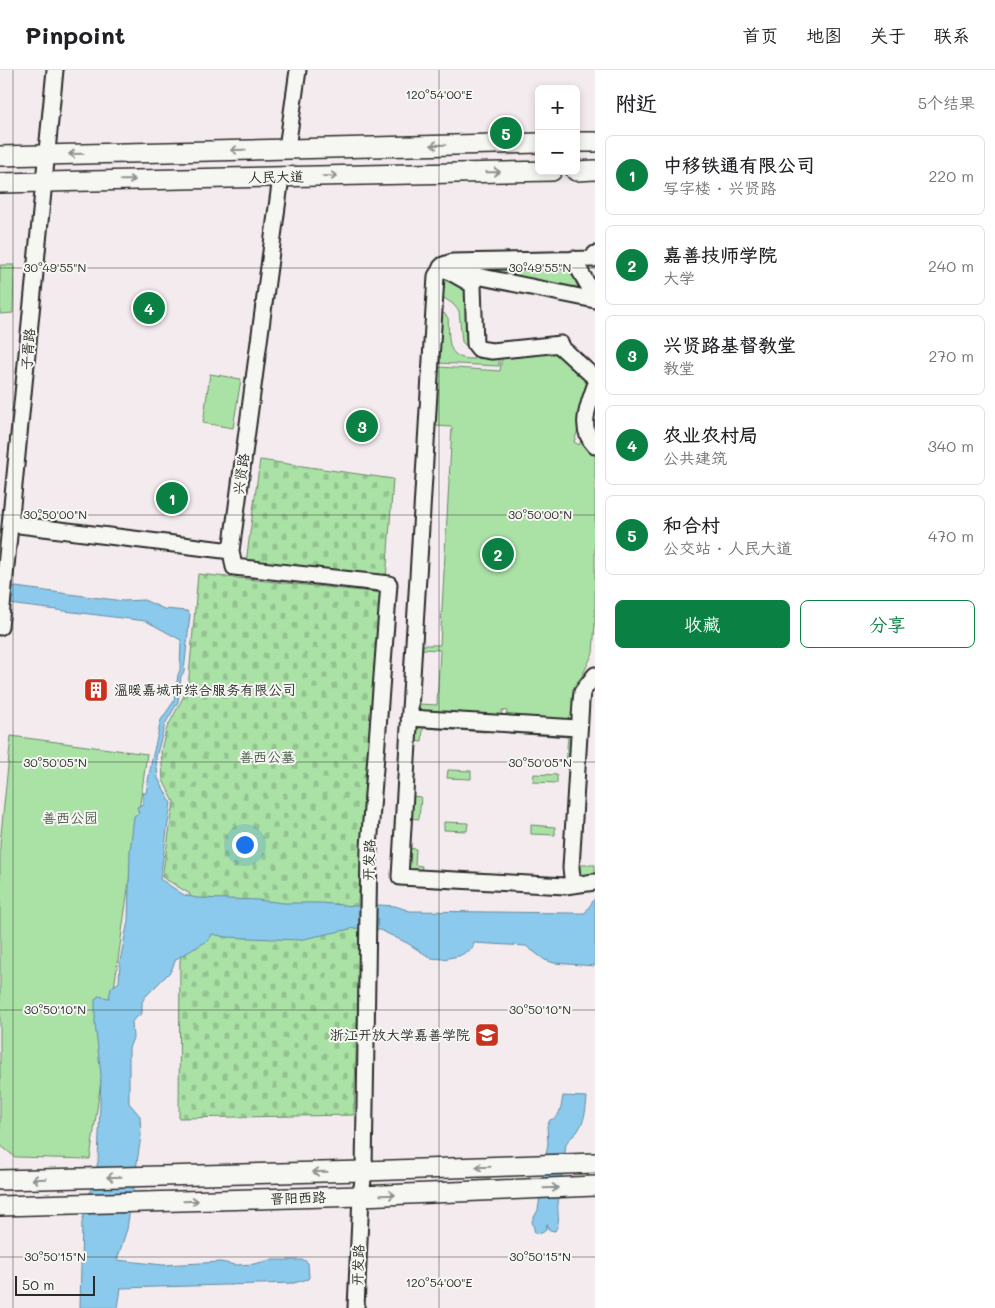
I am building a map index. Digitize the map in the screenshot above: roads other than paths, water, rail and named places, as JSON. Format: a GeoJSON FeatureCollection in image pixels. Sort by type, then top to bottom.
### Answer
{"type":"FeatureCollection","features":[{"type":"Feature","properties":{"kind":"main road"},"geometry":{"type":"LineString","coordinates":[[580,142],[595,142]]}},
{"type":"Feature","properties":{"kind":"main road","name":"人民大道"},"geometry":{"type":"LineString","coordinates":[[0,156],[535,143]]}},
{"type":"Feature","properties":{"kind":"main road"},"geometry":{"type":"LineString","coordinates":[[580,171],[595,170]]}},
{"type":"Feature","properties":{"kind":"main road","name":"人民大道"},"geometry":{"type":"LineString","coordinates":[[0,183],[535,171]]}},
{"type":"Feature","properties":{"kind":"main road","name":"晋阳西路"},"geometry":{"type":"LineString","coordinates":[[0,1180],[587,1164]]}},
{"type":"Feature","properties":{"kind":"main road","name":"晋阳西路"},"geometry":{"type":"LineString","coordinates":[[0,1206],[361,1196],[595,1186]]}},
{"type":"Feature","properties":{"kind":"street","name":"子胥路"},"geometry":{"type":"LineString","coordinates":[[0,622],[54,70]]}},
{"type":"Feature","properties":{"kind":"street"},"geometry":{"type":"LineString","coordinates":[[287,148],[298,70]]}},
{"type":"Feature","properties":{"kind":"street","name":"兴贤路"},"geometry":{"type":"LineString","coordinates":[[231,551],[281,177]]}},
{"type":"Feature","properties":{"kind":"street"},"geometry":{"type":"LineString","coordinates":[[595,257],[452,262],[443,265],[436,276],[434,283],[400,877],[559,886],[595,882]]}},
{"type":"Feature","properties":{"kind":"street"},"geometry":{"type":"LineString","coordinates":[[573,259],[595,298]]}},
{"type":"Feature","properties":{"kind":"street"},"geometry":{"type":"LineString","coordinates":[[441,267],[477,277],[595,298]]}},
{"type":"Feature","properties":{"kind":"street"},"geometry":{"type":"LineString","coordinates":[[441,267],[473,285],[475,344],[479,349],[492,351],[561,344],[561,347],[595,378]]}},
{"type":"Feature","properties":{"kind":"street"},"geometry":{"type":"LineString","coordinates":[[595,386],[584,424],[590,441],[595,446]]}},
{"type":"Feature","properties":{"kind":"street"},"geometry":{"type":"LineString","coordinates":[[11,524],[231,551]]}},
{"type":"Feature","properties":{"kind":"street","name":"开发路"},"geometry":{"type":"LineString","coordinates":[[231,551],[234,567],[389,584],[369,847],[364,1171],[361,1196],[356,1308]]}},
{"type":"Feature","properties":{"kind":"street"},"geometry":{"type":"LineString","coordinates":[[573,885],[571,868],[578,728],[582,692],[595,675]]}},
{"type":"Feature","properties":{"kind":"street"},"geometry":{"type":"LineString","coordinates":[[409,718],[578,728]]}},
{"type":"Feature","properties":{"kind":"water"},"geometry":{"type":"Polygon","coordinates":[[[0,585],[123,601],[144,600],[164,609],[187,611],[190,614],[184,672],[181,676],[178,702],[165,724],[156,757],[158,778],[171,803],[160,879],[184,895],[197,898],[258,900],[284,903],[395,906],[410,911],[571,913],[585,913],[595,898],[595,966],[554,963],[545,960],[526,946],[474,943],[472,949],[459,956],[443,959],[431,958],[407,943],[380,930],[355,928],[299,940],[225,937],[212,934],[209,940],[176,959],[171,971],[145,997],[142,1002],[142,1013],[132,1021],[133,1038],[129,1048],[129,1103],[140,1116],[141,1136],[127,1229],[117,1260],[163,1265],[221,1262],[235,1265],[254,1264],[270,1260],[304,1260],[308,1263],[308,1279],[294,1283],[121,1288],[118,1308],[80,1308],[82,1222],[98,1162],[101,1075],[95,1024],[95,1000],[98,996],[109,998],[111,988],[119,982],[120,961],[128,921],[130,852],[134,816],[139,813],[137,807],[143,804],[143,793],[146,793],[161,720],[174,701],[180,670],[181,640],[146,621],[0,603],[0,585]]]}},
{"type":"Feature","properties":{"kind":"water"},"geometry":{"type":"Polygon","coordinates":[[[563,1096],[587,1097],[585,1115],[580,1128],[566,1144],[557,1227],[555,1231],[549,1230],[547,1224],[546,1230],[542,1233],[535,1233],[532,1221],[538,1210],[548,1143],[547,1126],[550,1120],[554,1119],[558,1114],[563,1096]]]}},
{"type":"Feature","properties":{"kind":"place","name":"和合村"},"geometry":{"type":"Point","coordinates":[506,133]}},
{"type":"Feature","properties":{"kind":"place","name":"农业农村局"},"geometry":{"type":"Point","coordinates":[149,308]}},
{"type":"Feature","properties":{"kind":"place","name":"兴贤路基督教堂"},"geometry":{"type":"Point","coordinates":[362,426]}},
{"type":"Feature","properties":{"kind":"place","name":"中移铁通有限公司"},"geometry":{"type":"Point","coordinates":[172,498]}},
{"type":"Feature","properties":{"kind":"place","name":"嘉善技师学院"},"geometry":{"type":"Point","coordinates":[498,554]}},
{"type":"Feature","properties":{"kind":"place","name":"温暖嘉城市综合服务有限公司"},"geometry":{"type":"Point","coordinates":[96,690]}},
{"type":"Feature","properties":{"kind":"place","name":"浙江开放大学嘉善学院"},"geometry":{"type":"Point","coordinates":[487,1035]}},
{"type":"Feature","properties":{"kind":"park label","name":"善西公墓"},"geometry":{"type":"Point","coordinates":[267,757]}},
{"type":"Feature","properties":{"kind":"park label","name":"善西公园"},"geometry":{"type":"Point","coordinates":[70,818]}}]}
